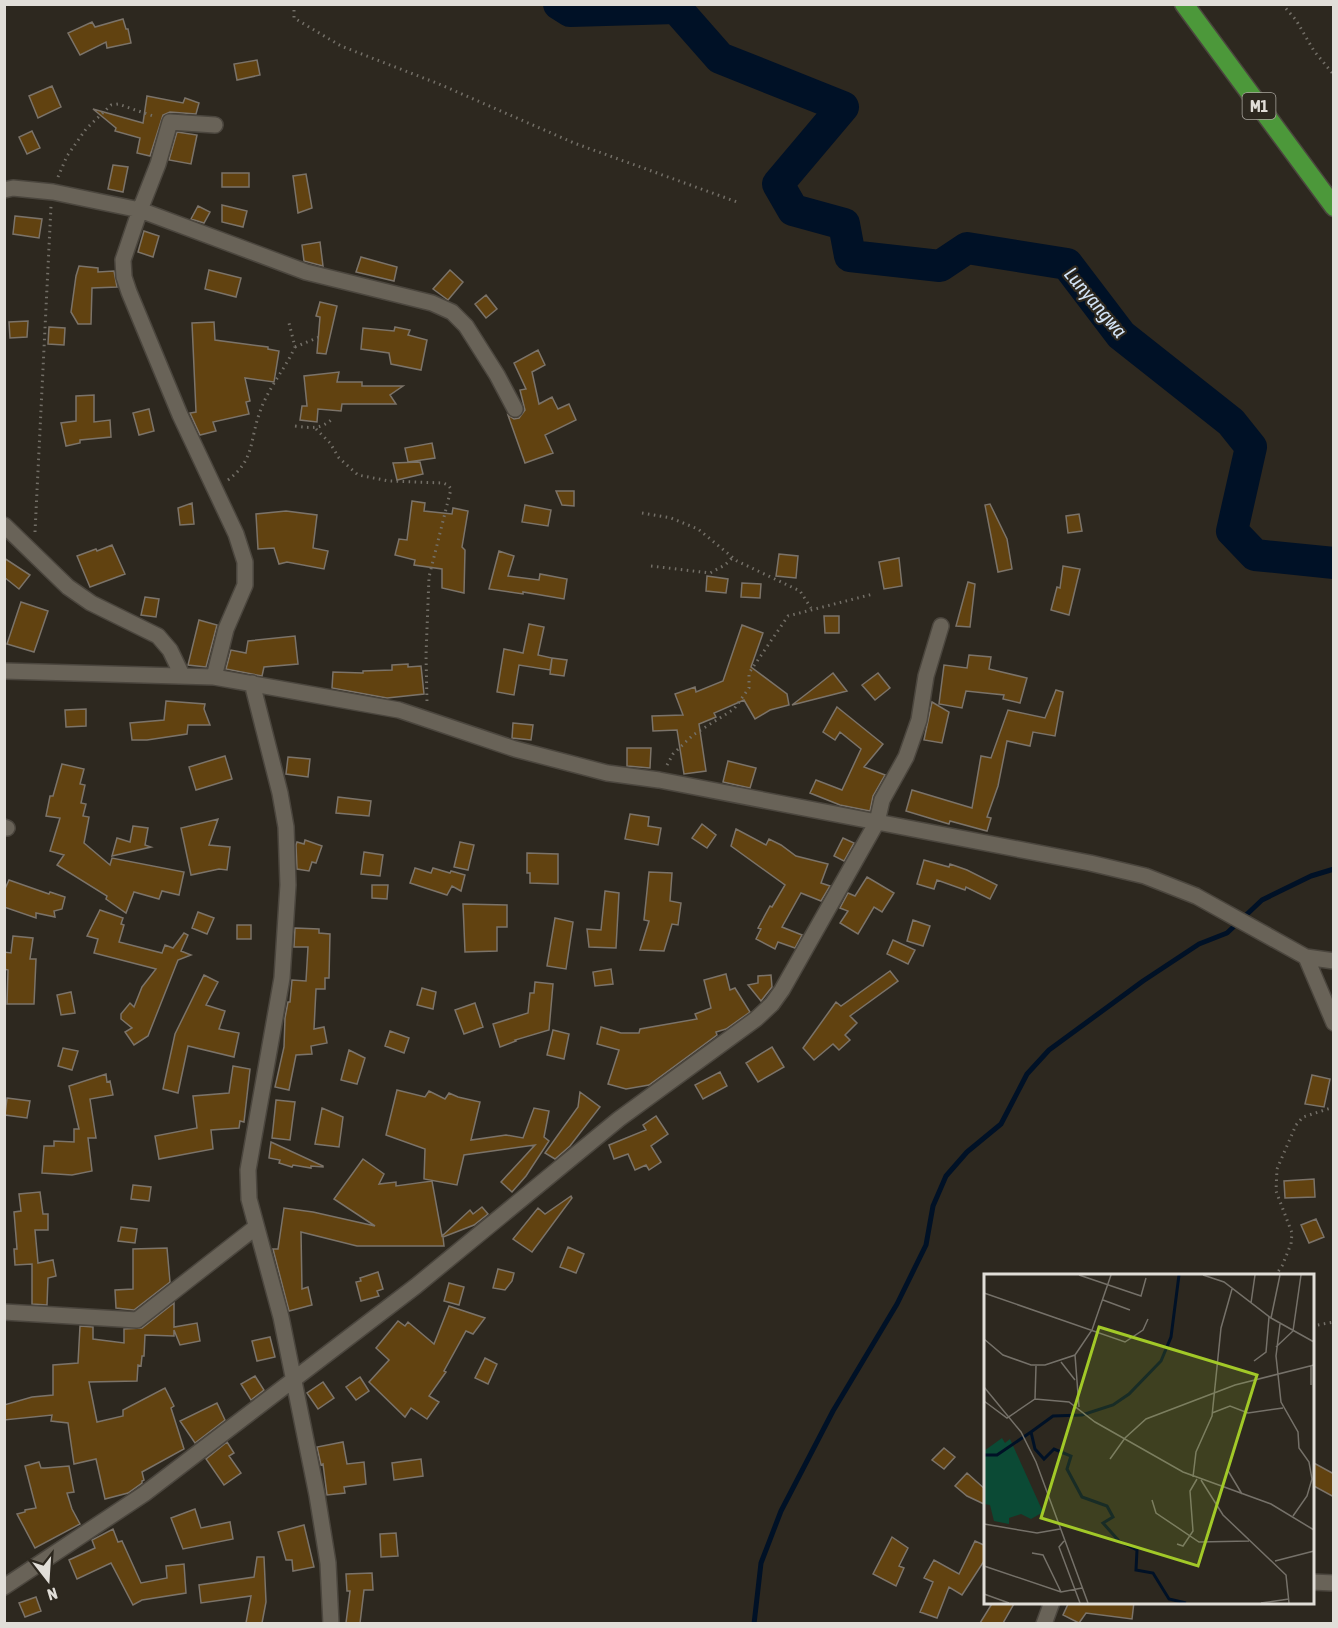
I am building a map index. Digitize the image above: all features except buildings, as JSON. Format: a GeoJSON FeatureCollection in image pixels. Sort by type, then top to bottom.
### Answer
{"type":"FeatureCollection","features":[{"type":"Feature","properties":{"kind":"highway","name":"M1"},"geometry":{"type":"LineString","coordinates":[[1184,4],[1334,207]]}},
{"type":"Feature","properties":{"kind":"street"},"geometry":{"type":"LineString","coordinates":[[214,677],[226,629],[244,585],[245,562],[236,534],[180,415],[124,277],[123,260],[158,164],[170,122],[215,125]]}},
{"type":"Feature","properties":{"kind":"street"},"geometry":{"type":"LineString","coordinates":[[4,190],[13,188],[53,192],[140,210],[306,272],[432,303],[453,312],[466,326],[515,409]]}},
{"type":"Feature","properties":{"kind":"street"},"geometry":{"type":"LineString","coordinates":[[4,525],[68,586],[91,603],[158,636],[170,650],[182,675]]}},
{"type":"Feature","properties":{"kind":"street"},"geometry":{"type":"LineString","coordinates":[[4,1587],[144,1494],[293,1381],[416,1286],[619,1119],[756,1019],[772,1004],[830,909],[877,822],[882,800],[906,757],[919,720],[926,676],[941,626]]}},
{"type":"Feature","properties":{"kind":"street"},"geometry":{"type":"LineString","coordinates":[[4,671],[214,677],[399,710],[515,749],[608,773],[659,780],[1090,863],[1144,876],[1196,896],[1306,957],[1334,961]]}},
{"type":"Feature","properties":{"kind":"street"},"geometry":{"type":"LineString","coordinates":[[252,683],[284,816],[288,885],[282,978],[248,1170],[249,1199],[281,1317],[326,1551],[331,1623]]}},
{"type":"Feature","properties":{"kind":"street"},"geometry":{"type":"LineString","coordinates":[[1306,957],[1334,1023]]}},
{"type":"Feature","properties":{"kind":"street"},"geometry":{"type":"LineString","coordinates":[[4,1312],[137,1320],[256,1227]]}},
{"type":"Feature","properties":{"kind":"street"},"geometry":{"type":"LineString","coordinates":[[1314,1582],[1334,1583]]}},
{"type":"Feature","properties":{"kind":"street"},"geometry":{"type":"LineString","coordinates":[[1044,1623],[1051,1604]]}},
{"type":"Feature","properties":{"kind":"path"},"geometry":{"type":"LineString","coordinates":[[294,4],[294,18],[341,46],[439,84],[574,143],[740,203]]}},
{"type":"Feature","properties":{"kind":"path"},"geometry":{"type":"LineString","coordinates":[[1282,4],[1296,20],[1314,51],[1334,75]]}},
{"type":"Feature","properties":{"kind":"path"},"geometry":{"type":"LineString","coordinates":[[34,552],[41,437],[44,322],[53,192],[67,156],[86,129],[111,105],[118,104],[170,122]]}},
{"type":"Feature","properties":{"kind":"path"},"geometry":{"type":"LineString","coordinates":[[289,323],[295,347]]}},
{"type":"Feature","properties":{"kind":"path"},"geometry":{"type":"LineString","coordinates":[[214,491],[240,471],[246,461],[261,409],[295,347],[322,336]]}},
{"type":"Feature","properties":{"kind":"path"},"geometry":{"type":"LineString","coordinates":[[295,426],[316,429],[328,424],[333,418]]}},
{"type":"Feature","properties":{"kind":"path"},"geometry":{"type":"LineString","coordinates":[[316,429],[330,443],[339,458],[358,475],[389,482],[443,483],[451,489],[429,577],[426,655],[427,719]]}},
{"type":"Feature","properties":{"kind":"path"},"geometry":{"type":"LineString","coordinates":[[642,513],[671,518],[698,529],[732,558],[800,591],[812,608]]}},
{"type":"Feature","properties":{"kind":"path"},"geometry":{"type":"LineString","coordinates":[[651,566],[710,573],[732,558]]}},
{"type":"Feature","properties":{"kind":"path"},"geometry":{"type":"LineString","coordinates":[[659,780],[673,754],[693,735],[734,709],[749,688],[749,673],[788,616],[873,594]]}},
{"type":"Feature","properties":{"kind":"path"},"geometry":{"type":"LineString","coordinates":[[1276,1274],[1282,1266],[1291,1244],[1292,1233],[1276,1191],[1277,1169],[1296,1125],[1304,1116],[1334,1107]]}},
{"type":"Feature","properties":{"kind":"path"},"geometry":{"type":"LineString","coordinates":[[1314,1326],[1334,1322]]}},
{"type":"Feature","properties":{"kind":"waterway","name":"Lunyangwa"},"geometry":{"type":"LineString","coordinates":[[559,4],[570,11],[676,8],[720,58],[843,107],[778,184],[793,210],[844,224],[850,256],[940,266],[967,248],[1067,264],[1121,335],[1231,422],[1251,447],[1232,531],[1255,555],[1334,563]]}},
{"type":"Feature","properties":{"kind":"waterway"},"geometry":{"type":"LineString","coordinates":[[754,1624],[761,1563],[781,1511],[833,1411],[897,1304],[926,1245],[933,1206],[946,1176],[967,1152],[1001,1124],[1027,1074],[1049,1050],[1143,981],[1199,944],[1227,933],[1262,900],[1311,876],[1334,869]]}}]}
